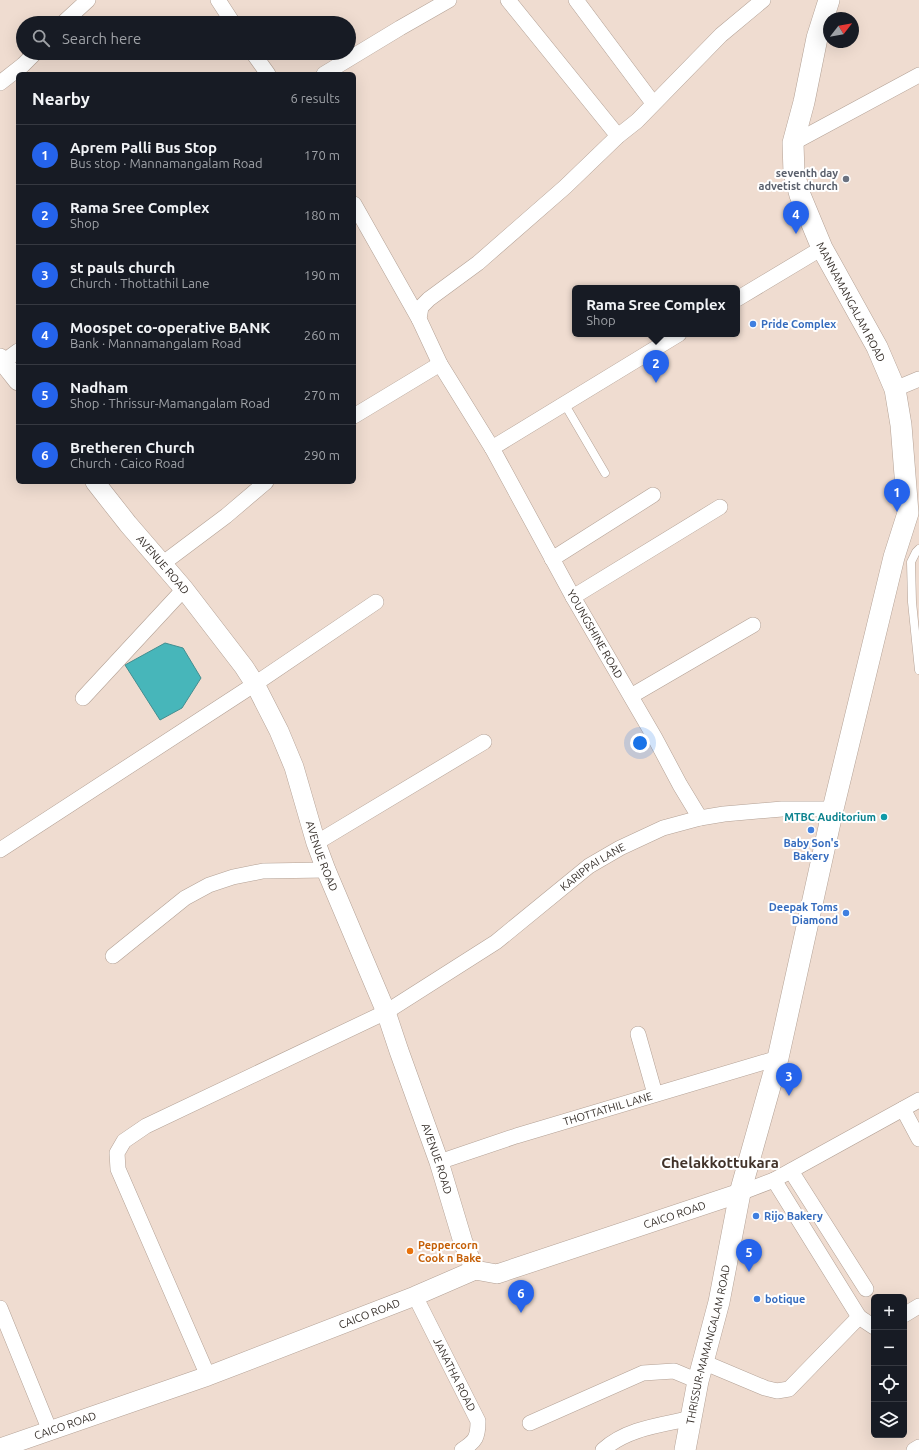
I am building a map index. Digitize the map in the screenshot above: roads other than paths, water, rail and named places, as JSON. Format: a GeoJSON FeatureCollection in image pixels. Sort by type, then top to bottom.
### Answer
{"type":"FeatureCollection","features":[{"type":"Feature","properties":{"kind":"main road","name":"MANNAMANGALAM ROAD"},"geometry":{"type":"LineString","coordinates":[[829,0],[817,38],[804,102],[793,143],[794,173],[800,195],[822,248],[877,347],[895,389],[914,511]]}},
{"type":"Feature","properties":{"kind":"main road"},"geometry":{"type":"LineString","coordinates":[[914,511],[919,532]]}},
{"type":"Feature","properties":{"kind":"main road","name":"THRISSUR-MAMANGALAM ROAD"},"geometry":{"type":"LineString","coordinates":[[686,1450],[700,1371],[719,1302],[740,1193],[778,1058],[832,809],[894,557],[914,511]]}},
{"type":"Feature","properties":{"kind":"street"},"geometry":{"type":"LineString","coordinates":[[71,16],[88,0]]}},
{"type":"Feature","properties":{"kind":"street"},"geometry":{"type":"LineString","coordinates":[[218,0],[228,16]]}},
{"type":"Feature","properties":{"kind":"street"},"geometry":{"type":"LineString","coordinates":[[356,55],[449,0]]}},
{"type":"Feature","properties":{"kind":"street"},"geometry":{"type":"LineString","coordinates":[[508,0],[618,136]]}},
{"type":"Feature","properties":{"kind":"street"},"geometry":{"type":"LineString","coordinates":[[576,0],[654,103]]}},
{"type":"Feature","properties":{"kind":"street"},"geometry":{"type":"LineString","coordinates":[[419,319],[421,307],[429,299],[478,263],[565,187],[618,136],[637,121],[721,35],[763,0]]}},
{"type":"Feature","properties":{"kind":"street"},"geometry":{"type":"LineString","coordinates":[[0,83],[28,60]]}},
{"type":"Feature","properties":{"kind":"street"},"geometry":{"type":"LineString","coordinates":[[258,60],[267,72]]}},
{"type":"Feature","properties":{"kind":"street"},"geometry":{"type":"LineString","coordinates":[[327,72],[347,60]]}},
{"type":"Feature","properties":{"kind":"street"},"geometry":{"type":"LineString","coordinates":[[793,143],[919,75]]}},
{"type":"Feature","properties":{"kind":"street","name":"YOUNGSHINE ROAD"},"geometry":{"type":"LineString","coordinates":[[356,208],[419,319],[440,364],[492,448],[573,597],[700,818]]}},
{"type":"Feature","properties":{"kind":"street"},"geometry":{"type":"LineString","coordinates":[[740,297],[822,248]]}},
{"type":"Feature","properties":{"kind":"street"},"geometry":{"type":"LineString","coordinates":[[492,448],[674,337]]}},
{"type":"Feature","properties":{"kind":"street"},"geometry":{"type":"LineString","coordinates":[[7,357],[16,377]]}},
{"type":"Feature","properties":{"kind":"street"},"geometry":{"type":"LineString","coordinates":[[356,415],[440,364]]}},
{"type":"Feature","properties":{"kind":"street"},"geometry":{"type":"LineString","coordinates":[[895,389],[919,379]]}},
{"type":"Feature","properties":{"kind":"street","name":"AVENUE ROAD"},"geometry":{"type":"LineString","coordinates":[[97,484],[184,589],[227,644],[255,684],[279,731],[294,767],[316,843],[326,870],[386,1012],[439,1162],[463,1242],[475,1270]]}},
{"type":"Feature","properties":{"kind":"street"},"geometry":{"type":"LineString","coordinates":[[162,564],[226,516],[264,484]]}},
{"type":"Feature","properties":{"kind":"street"},"geometry":{"type":"LineString","coordinates":[[552,559],[653,495]]}},
{"type":"Feature","properties":{"kind":"street"},"geometry":{"type":"LineString","coordinates":[[573,597],[720,507]]}},
{"type":"Feature","properties":{"kind":"street"},"geometry":{"type":"LineString","coordinates":[[83,698],[184,589]]}},
{"type":"Feature","properties":{"kind":"street"},"geometry":{"type":"LineString","coordinates":[[0,850],[255,684],[376,602]]}},
{"type":"Feature","properties":{"kind":"street"},"geometry":{"type":"LineString","coordinates":[[631,696],[753,625]]}},
{"type":"Feature","properties":{"kind":"street"},"geometry":{"type":"LineString","coordinates":[[316,843],[484,742]]}},
{"type":"Feature","properties":{"kind":"street","name":"KARIPPAI LANE"},"geometry":{"type":"LineString","coordinates":[[208,1376],[118,1169],[117,1153],[124,1141],[146,1126],[386,1012],[496,942],[589,866],[620,848],[663,828],[700,818],[724,814],[782,809],[832,809]]}},
{"type":"Feature","properties":{"kind":"street"},"geometry":{"type":"LineString","coordinates":[[113,956],[185,898],[209,885],[233,877],[263,871],[326,870]]}},
{"type":"Feature","properties":{"kind":"street"},"geometry":{"type":"LineString","coordinates":[[638,1034],[655,1094]]}},
{"type":"Feature","properties":{"kind":"street","name":"THOTTATHIL LANE"},"geometry":{"type":"LineString","coordinates":[[439,1162],[516,1136],[778,1058]]}},
{"type":"Feature","properties":{"kind":"street"},"geometry":{"type":"LineString","coordinates":[[740,1193],[774,1180],[919,1100]]}},
{"type":"Feature","properties":{"kind":"street"},"geometry":{"type":"LineString","coordinates":[[903,1109],[919,1139]]}},
{"type":"Feature","properties":{"kind":"street"},"geometry":{"type":"LineString","coordinates":[[791,1171],[866,1289]]}},
{"type":"Feature","properties":{"kind":"street"},"geometry":{"type":"LineString","coordinates":[[774,1180],[859,1318],[871,1325]]}},
{"type":"Feature","properties":{"kind":"street","name":"CAICO ROAD"},"geometry":{"type":"LineString","coordinates":[[0,1448],[208,1376],[415,1296],[475,1270],[497,1274],[740,1193]]}},
{"type":"Feature","properties":{"kind":"street","name":"JANATHA ROAD"},"geometry":{"type":"LineString","coordinates":[[415,1296],[478,1421],[478,1435],[469,1446],[462,1450]]}},
{"type":"Feature","properties":{"kind":"street"},"geometry":{"type":"LineString","coordinates":[[907,1313],[919,1306]]}},
{"type":"Feature","properties":{"kind":"street"},"geometry":{"type":"LineString","coordinates":[[0,1308],[50,1431]]}},
{"type":"Feature","properties":{"kind":"street"},"geometry":{"type":"LineString","coordinates":[[530,1423],[644,1373],[700,1371],[777,1391],[789,1389],[859,1318]]}},
{"type":"Feature","properties":{"kind":"street"},"geometry":{"type":"LineString","coordinates":[[603,1450],[608,1445],[633,1432],[692,1418]]}},
{"type":"Feature","properties":{"kind":"street"},"geometry":{"type":"LineString","coordinates":[[914,1450],[919,1447]]}},
{"type":"Feature","properties":{"kind":"lane"},"geometry":{"type":"LineString","coordinates":[[564,403],[605,473]]}},
{"type":"Feature","properties":{"kind":"lane"},"geometry":{"type":"LineString","coordinates":[[919,549],[910,562],[912,602],[919,670]]}},
{"type":"Feature","properties":{"kind":"water"},"geometry":{"type":"Polygon","coordinates":[[[165,643],[183,648],[201,678],[182,708],[160,720],[125,665],[165,643]]]}},
{"type":"Feature","properties":{"kind":"place","name":"seventh day advetist church"},"geometry":{"type":"Point","coordinates":[846,179]}},
{"type":"Feature","properties":{"kind":"place","name":"Moospet co-operative BANK"},"geometry":{"type":"Point","coordinates":[796,234]}},
{"type":"Feature","properties":{"kind":"place","name":"Pride Complex"},"geometry":{"type":"Point","coordinates":[753,324]}},
{"type":"Feature","properties":{"kind":"place","name":"Rama Sree Complex"},"geometry":{"type":"Point","coordinates":[656,383]}},
{"type":"Feature","properties":{"kind":"place","name":"Aprem Palli Bus Stop"},"geometry":{"type":"Point","coordinates":[897,512]}},
{"type":"Feature","properties":{"kind":"place","name":"MTBC Auditorium"},"geometry":{"type":"Point","coordinates":[884,817]}},
{"type":"Feature","properties":{"kind":"place","name":"Baby Son's Bakery"},"geometry":{"type":"Point","coordinates":[811,830]}},
{"type":"Feature","properties":{"kind":"place","name":"Deepak Toms Diamond"},"geometry":{"type":"Point","coordinates":[846,913]}},
{"type":"Feature","properties":{"kind":"place","name":"st pauls church"},"geometry":{"type":"Point","coordinates":[789,1096]}},
{"type":"Feature","properties":{"kind":"place","name":"Rijo Bakery"},"geometry":{"type":"Point","coordinates":[756,1216]}},
{"type":"Feature","properties":{"kind":"place","name":"Peppercorn Cook n Bake"},"geometry":{"type":"Point","coordinates":[410,1251]}},
{"type":"Feature","properties":{"kind":"place","name":"Nadham"},"geometry":{"type":"Point","coordinates":[749,1272]}},
{"type":"Feature","properties":{"kind":"place","name":"botique"},"geometry":{"type":"Point","coordinates":[757,1299]}},
{"type":"Feature","properties":{"kind":"place","name":"Bretheren Church"},"geometry":{"type":"Point","coordinates":[521,1313]}},
{"type":"Feature","properties":{"kind":"district","name":"Chelakkottukara"},"geometry":{"type":"Point","coordinates":[720,1162]}}]}
